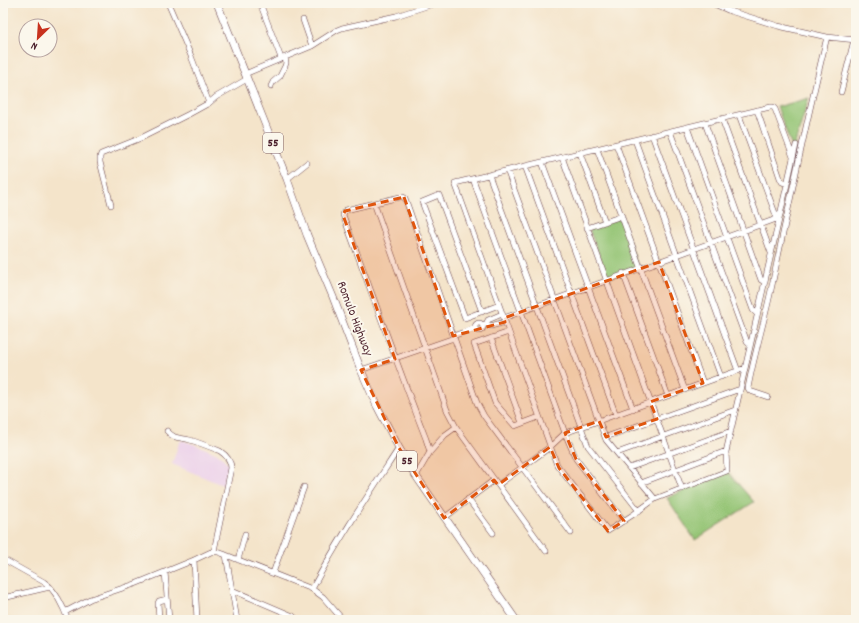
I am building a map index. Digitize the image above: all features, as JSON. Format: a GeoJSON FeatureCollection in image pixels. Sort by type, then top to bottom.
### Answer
{"type":"FeatureCollection","features":[{"type":"Feature","properties":{"kind":"highway","name":"Romulo Highway"},"geometry":{"type":"LineString","coordinates":[[217,3],[287,179],[307,235],[361,370],[380,412],[416,476],[516,620]]}},
{"type":"Feature","properties":{"kind":"street"},"geometry":{"type":"LineString","coordinates":[[168,3],[209,103]]}},
{"type":"Feature","properties":{"kind":"street"},"geometry":{"type":"LineString","coordinates":[[260,3],[283,57],[285,66],[280,76],[271,86]]}},
{"type":"Feature","properties":{"kind":"street"},"geometry":{"type":"LineString","coordinates":[[111,205],[100,162],[101,154],[141,138],[181,118],[209,103],[246,76],[283,57],[312,46],[337,30],[396,16],[436,3]]}},
{"type":"Feature","properties":{"kind":"street"},"geometry":{"type":"LineString","coordinates":[[712,3],[730,11],[778,26],[826,37],[855,40],[841,92]]}},
{"type":"Feature","properties":{"kind":"street"},"geometry":{"type":"LineString","coordinates":[[303,20],[312,46]]}},
{"type":"Feature","properties":{"kind":"street"},"geometry":{"type":"LineString","coordinates":[[768,397],[750,391],[748,388],[826,37]]}},
{"type":"Feature","properties":{"kind":"street"},"geometry":{"type":"LineString","coordinates":[[793,157],[775,109],[770,107],[455,183],[539,417],[559,468],[608,531],[655,499],[727,471],[726,451],[730,431],[796,145]]}},
{"type":"Feature","properties":{"kind":"street"},"geometry":{"type":"LineString","coordinates":[[757,110],[780,178],[782,182],[787,184]]}},
{"type":"Feature","properties":{"kind":"street"},"geometry":{"type":"LineString","coordinates":[[739,114],[778,219]]}},
{"type":"Feature","properties":{"kind":"street"},"geometry":{"type":"LineString","coordinates":[[722,119],[771,254]]}},
{"type":"Feature","properties":{"kind":"street"},"geometry":{"type":"LineString","coordinates":[[705,123],[761,280],[764,282]]}},
{"type":"Feature","properties":{"kind":"street"},"geometry":{"type":"LineString","coordinates":[[688,127],[753,310],[757,314]]}},
{"type":"Feature","properties":{"kind":"street"},"geometry":{"type":"LineString","coordinates":[[670,131],[747,342],[750,345]]}},
{"type":"Feature","properties":{"kind":"street"},"geometry":{"type":"LineString","coordinates":[[652,136],[738,371]]}},
{"type":"Feature","properties":{"kind":"street"},"geometry":{"type":"LineString","coordinates":[[635,140],[721,377]]}},
{"type":"Feature","properties":{"kind":"street"},"geometry":{"type":"LineString","coordinates":[[616,144],[703,383]]}},
{"type":"Feature","properties":{"kind":"street"},"geometry":{"type":"LineString","coordinates":[[597,149],[685,390]]}},
{"type":"Feature","properties":{"kind":"street"},"geometry":{"type":"LineString","coordinates":[[580,153],[605,222]]}},
{"type":"Feature","properties":{"kind":"street"},"geometry":{"type":"LineString","coordinates":[[562,157],[682,489]]}},
{"type":"Feature","properties":{"kind":"street"},"geometry":{"type":"LineString","coordinates":[[542,162],[632,409]]}},
{"type":"Feature","properties":{"kind":"street"},"geometry":{"type":"LineString","coordinates":[[287,179],[307,164]]}},
{"type":"Feature","properties":{"kind":"street"},"geometry":{"type":"LineString","coordinates":[[525,166],[616,415]]}},
{"type":"Feature","properties":{"kind":"street"},"geometry":{"type":"LineString","coordinates":[[507,170],[606,438],[655,499]]}},
{"type":"Feature","properties":{"kind":"street"},"geometry":{"type":"LineString","coordinates":[[490,175],[588,446],[639,511]]}},
{"type":"Feature","properties":{"kind":"street"},"geometry":{"type":"LineString","coordinates":[[473,179],[576,460],[624,521]]}},
{"type":"Feature","properties":{"kind":"street"},"geometry":{"type":"LineString","coordinates":[[482,312],[439,196],[422,202],[465,318],[482,312],[499,305]]}},
{"type":"Feature","properties":{"kind":"street"},"geometry":{"type":"LineString","coordinates":[[430,452],[343,215],[346,210],[400,197],[405,198],[481,411],[570,533]]}},
{"type":"Feature","properties":{"kind":"street"},"geometry":{"type":"LineString","coordinates":[[374,204],[447,410],[456,427],[546,551]]}},
{"type":"Feature","properties":{"kind":"street"},"geometry":{"type":"LineString","coordinates":[[587,228],[622,216]]}},
{"type":"Feature","properties":{"kind":"street"},"geometry":{"type":"LineString","coordinates":[[361,370],[454,338],[474,328],[477,331],[480,331],[484,325],[491,326],[504,318],[606,281],[623,273],[659,262],[760,224],[778,219]]}},
{"type":"Feature","properties":{"kind":"street"},"geometry":{"type":"LineString","coordinates":[[623,273],[668,396]]}},
{"type":"Feature","properties":{"kind":"street"},"geometry":{"type":"LineString","coordinates":[[509,332],[474,344],[495,403],[515,426],[539,417]]}},
{"type":"Feature","properties":{"kind":"street"},"geometry":{"type":"LineString","coordinates":[[491,338],[522,423]]}},
{"type":"Feature","properties":{"kind":"street"},"geometry":{"type":"LineString","coordinates":[[498,485],[550,447],[565,433],[745,368]]}},
{"type":"Feature","properties":{"kind":"street"},"geometry":{"type":"LineString","coordinates":[[606,438],[740,389]]}},
{"type":"Feature","properties":{"kind":"street"},"geometry":{"type":"LineString","coordinates":[[617,453],[735,410]]}},
{"type":"Feature","properties":{"kind":"street"},"geometry":{"type":"LineString","coordinates":[[416,476],[430,452],[456,427]]}},
{"type":"Feature","properties":{"kind":"street"},"geometry":{"type":"LineString","coordinates":[[167,431],[171,436],[189,440],[220,451],[231,464],[214,551]]}},
{"type":"Feature","properties":{"kind":"street"},"geometry":{"type":"LineString","coordinates":[[629,468],[730,431]]}},
{"type":"Feature","properties":{"kind":"street"},"geometry":{"type":"LineString","coordinates":[[312,589],[332,553],[399,448]]}},
{"type":"Feature","properties":{"kind":"street"},"geometry":{"type":"LineString","coordinates":[[641,483],[726,451]]}},
{"type":"Feature","properties":{"kind":"street"},"geometry":{"type":"LineString","coordinates":[[444,518],[494,480]]}},
{"type":"Feature","properties":{"kind":"street"},"geometry":{"type":"LineString","coordinates":[[273,573],[304,487]]}},
{"type":"Feature","properties":{"kind":"street"},"geometry":{"type":"LineString","coordinates":[[468,499],[493,533]]}},
{"type":"Feature","properties":{"kind":"street"},"geometry":{"type":"LineString","coordinates":[[238,560],[245,534]]}},
{"type":"Feature","properties":{"kind":"street"},"geometry":{"type":"LineString","coordinates":[[65,612],[90,599],[135,584],[214,551],[312,589],[323,597],[343,620]]}},
{"type":"Feature","properties":{"kind":"street"},"geometry":{"type":"LineString","coordinates":[[226,555],[237,620]]}},
{"type":"Feature","properties":{"kind":"street"},"geometry":{"type":"LineString","coordinates":[[3,559],[44,582],[50,587],[68,620]]}},
{"type":"Feature","properties":{"kind":"street"},"geometry":{"type":"LineString","coordinates":[[194,560],[197,620]]}},
{"type":"Feature","properties":{"kind":"street"},"geometry":{"type":"LineString","coordinates":[[165,572],[169,620]]}},
{"type":"Feature","properties":{"kind":"street"},"geometry":{"type":"LineString","coordinates":[[3,598],[50,587]]}},
{"type":"Feature","properties":{"kind":"street"},"geometry":{"type":"LineString","coordinates":[[232,590],[293,616],[295,618],[294,620]]}},
{"type":"Feature","properties":{"kind":"street"},"geometry":{"type":"LineString","coordinates":[[159,620],[158,603],[159,601],[168,599]]}},
{"type":"Feature","properties":{"kind":"highlighted area"},"geometry":{"type":"Polygon","coordinates":[[[404,197],[453,336],[505,322],[504,318],[659,262],[703,383],[650,402],[657,419],[606,437],[599,421],[565,433],[576,459],[624,521],[608,531],[559,468],[550,447],[498,485],[494,480],[444,518],[399,448],[361,370],[395,359],[343,215],[345,211],[404,197]]]}},
{"type":"Feature","properties":{"kind":"shaded area"},"geometry":{"type":"Polygon","coordinates":[[[182,440],[220,455],[229,465],[223,485],[172,464],[179,443],[182,440]]]}},
{"type":"Feature","properties":{"kind":"green space"},"geometry":{"type":"Polygon","coordinates":[[[809,98],[793,150],[777,107],[809,98]]]}},
{"type":"Feature","properties":{"kind":"green space"},"geometry":{"type":"Polygon","coordinates":[[[621,217],[638,267],[608,278],[589,229],[621,217]]]}},
{"type":"Feature","properties":{"kind":"green space"},"geometry":{"type":"Polygon","coordinates":[[[727,471],[754,502],[695,540],[667,498],[727,471]]]}}]}
